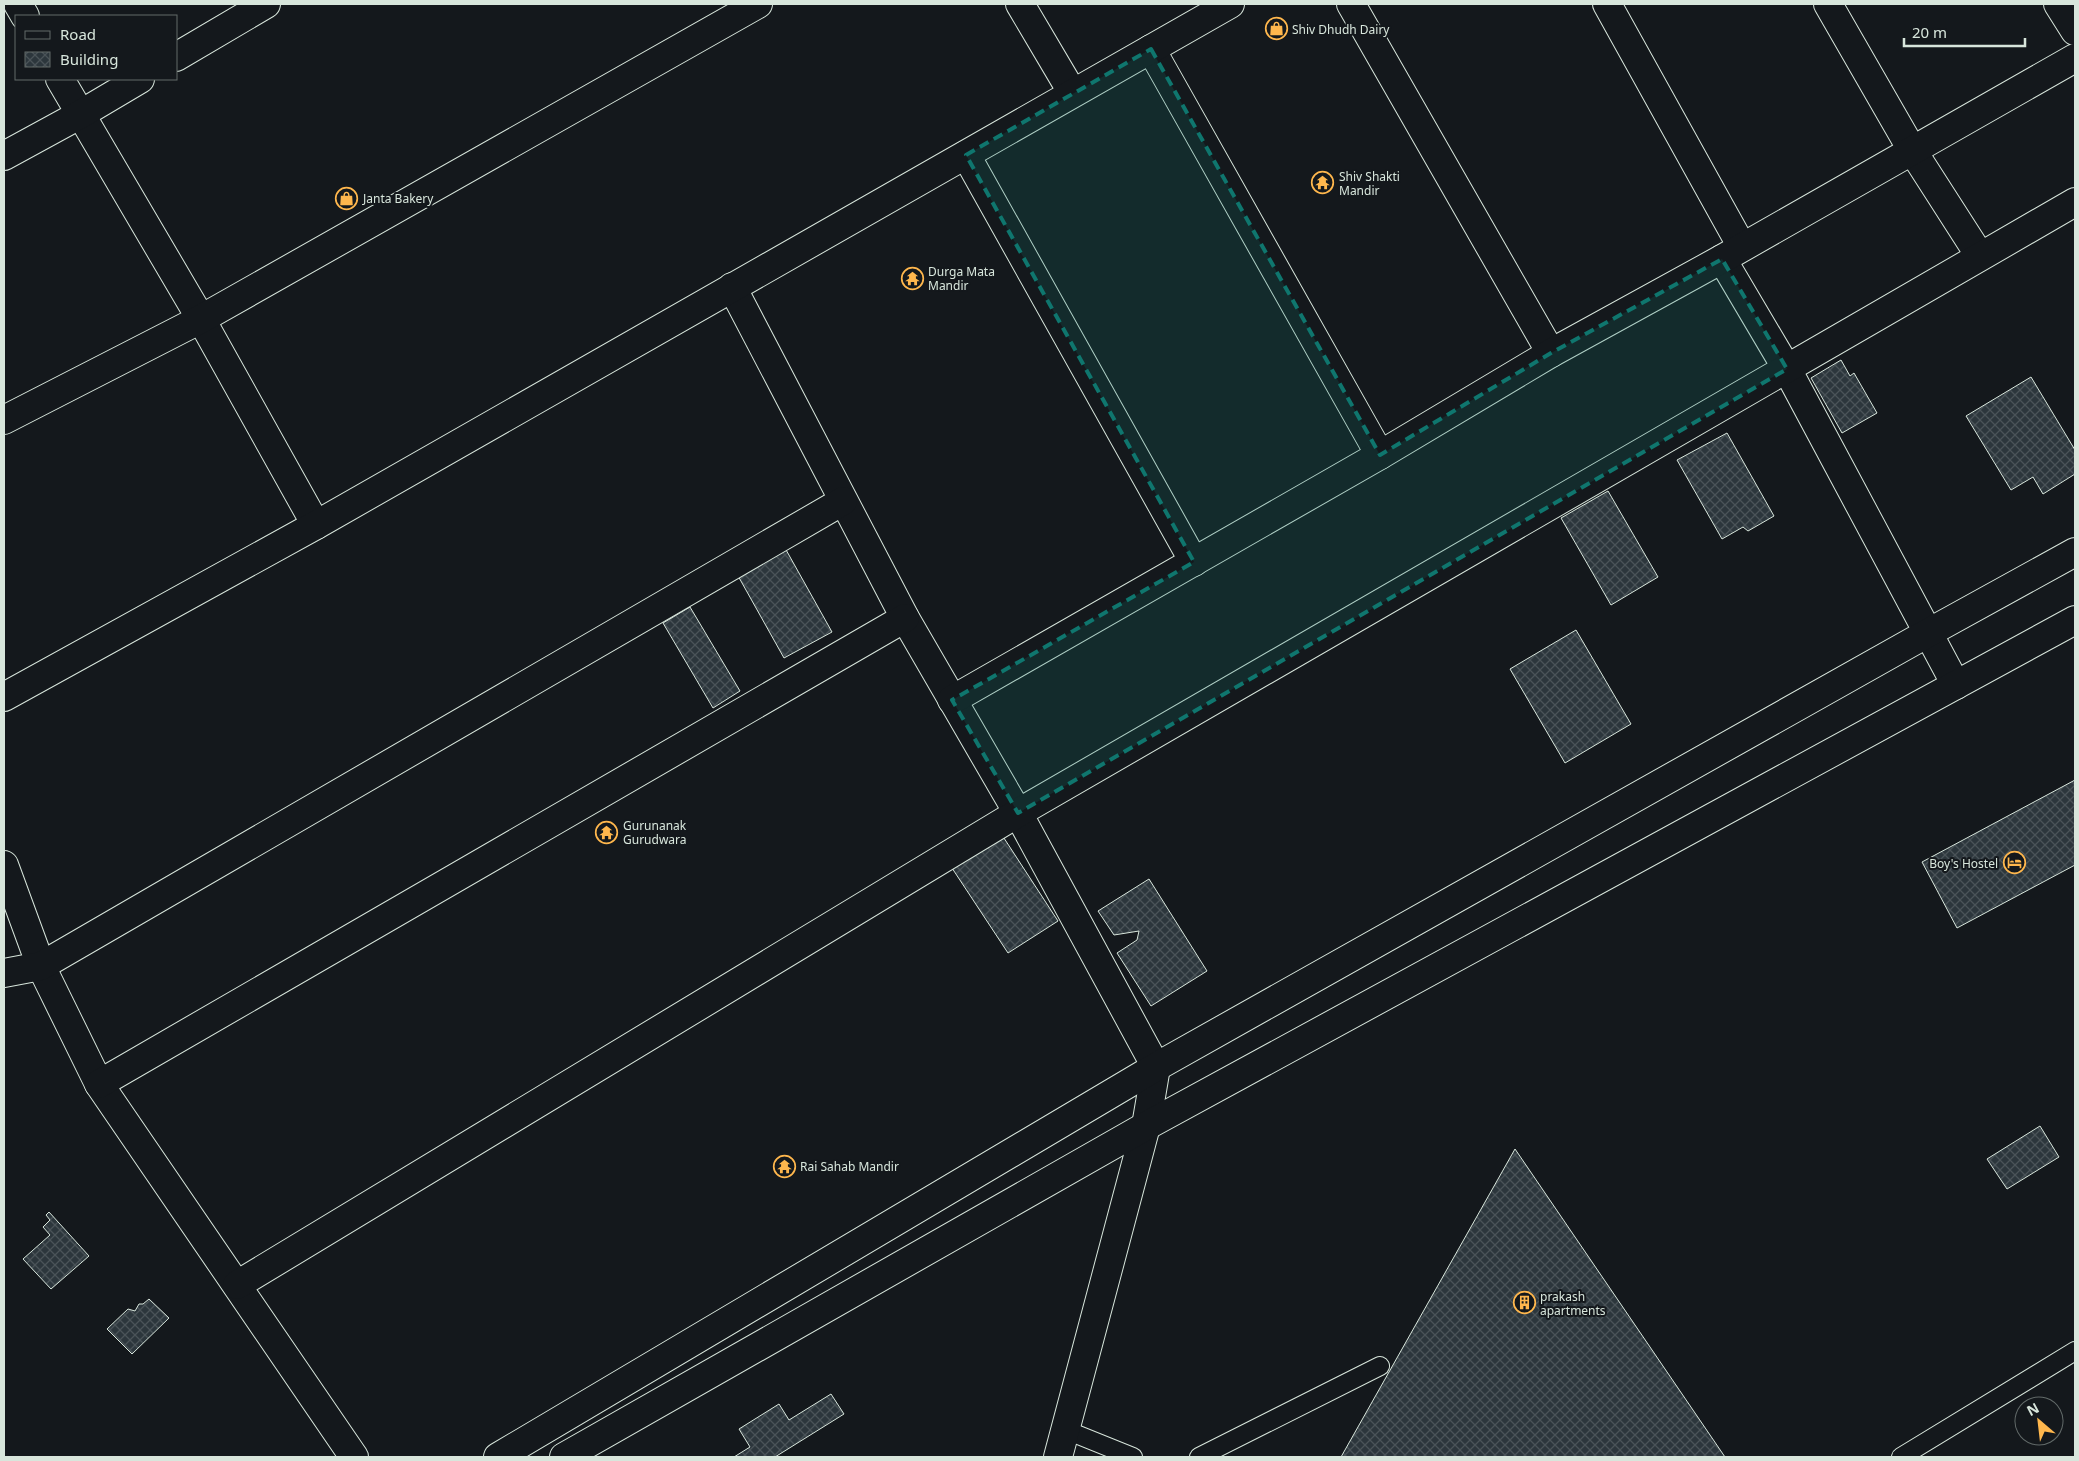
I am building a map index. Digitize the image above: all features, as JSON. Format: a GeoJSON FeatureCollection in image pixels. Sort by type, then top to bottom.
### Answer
{"type":"FeatureCollection","features":[{"type":"Feature","properties":{"kind":"street"},"geometry":{"type":"LineString","coordinates":[[18,4],[24,15]]}},
{"type":"Feature","properties":{"kind":"street"},"geometry":{"type":"LineString","coordinates":[[178,56],[266,4]]}},
{"type":"Feature","properties":{"kind":"street"},"geometry":{"type":"LineString","coordinates":[[4,420],[201,319],[758,4]]}},
{"type":"Feature","properties":{"kind":"street"},"geometry":{"type":"LineString","coordinates":[[1020,4],[1072,92]]}},
{"type":"Feature","properties":{"kind":"street"},"geometry":{"type":"LineString","coordinates":[[4,697],[316,525],[966,155],[1072,92],[1230,4]]}},
{"type":"Feature","properties":{"kind":"street"},"geometry":{"type":"LineString","coordinates":[[1351,4],[1551,353]]}},
{"type":"Feature","properties":{"kind":"street"},"geometry":{"type":"LineString","coordinates":[[1607,4],[1732,253],[1787,370],[1956,685]]}},
{"type":"Feature","properties":{"kind":"street"},"geometry":{"type":"LineString","coordinates":[[1828,4],[1912,150],[1980,256]]}},
{"type":"Feature","properties":{"kind":"street"},"geometry":{"type":"LineString","coordinates":[[2058,4],[2075,31]]}},
{"type":"Feature","properties":{"kind":"street"},"geometry":{"type":"LineString","coordinates":[[1152,49],[1380,456]]}},
{"type":"Feature","properties":{"kind":"street"},"geometry":{"type":"LineString","coordinates":[[952,700],[1380,456],[1551,353],[1732,253],[2075,58]]}},
{"type":"Feature","properties":{"kind":"street"},"geometry":{"type":"LineString","coordinates":[[61,80],[201,319],[316,525]]}},
{"type":"Feature","properties":{"kind":"street"},"geometry":{"type":"LineString","coordinates":[[4,156],[138,80]]}},
{"type":"Feature","properties":{"kind":"street"},"geometry":{"type":"LineString","coordinates":[[966,155],[1194,562]]}},
{"type":"Feature","properties":{"kind":"street"},"geometry":{"type":"LineString","coordinates":[[237,1284],[1018,813],[2075,202]]}},
{"type":"Feature","properties":{"kind":"street"},"geometry":{"type":"LineString","coordinates":[[732,287],[905,618],[1018,813],[1156,1067],[1146,1126],[1058,1457]]}},
{"type":"Feature","properties":{"kind":"street"},"geometry":{"type":"LineString","coordinates":[[4,972],[41,966],[843,501]]}},
{"type":"Feature","properties":{"kind":"street"},"geometry":{"type":"LineString","coordinates":[[498,1457],[1156,1067],[2075,552]]}},
{"type":"Feature","properties":{"kind":"street"},"geometry":{"type":"LineString","coordinates":[[99,1084],[905,618]]}},
{"type":"Feature","properties":{"kind":"street"},"geometry":{"type":"LineString","coordinates":[[564,1457],[1146,1126],[2075,620]]}},
{"type":"Feature","properties":{"kind":"street"},"geometry":{"type":"LineString","coordinates":[[4,865],[41,966],[99,1084],[354,1457]]}},
{"type":"Feature","properties":{"kind":"lane"},"geometry":{"type":"LineString","coordinates":[[1901,1457],[2075,1351]]}},
{"type":"Feature","properties":{"kind":"lane"},"geometry":{"type":"LineString","coordinates":[[1199,1457],[1380,1366]]}},
{"type":"Feature","properties":{"kind":"lane"},"geometry":{"type":"LineString","coordinates":[[1066,1430],[1133,1457]]}},
{"type":"Feature","properties":{"kind":"highlighted area"},"geometry":{"type":"Polygon","coordinates":[[[1151,49],[1380,455],[1551,353],[1722,259],[1787,369],[1018,813],[952,700],[1194,562],[966,155],[1151,49]]]}},
{"type":"Feature","properties":{"kind":"building"},"geometry":{"type":"Polygon","coordinates":[[[1841,360],[1850,376],[1854,373],[1877,413],[1842,433],[1811,378],[1841,360]]]}},
{"type":"Feature","properties":{"kind":"building"},"geometry":{"type":"Polygon","coordinates":[[[2031,377],[2075,450],[2075,474],[2043,494],[2033,477],[2011,490],[1966,416],[2031,377]]]}},
{"type":"Feature","properties":{"kind":"building"},"geometry":{"type":"Polygon","coordinates":[[[1727,433],[1774,516],[1748,531],[1743,527],[1722,539],[1677,460],[1727,433]]]}},
{"type":"Feature","properties":{"kind":"building"},"geometry":{"type":"Polygon","coordinates":[[[1608,491],[1658,577],[1611,605],[1561,518],[1608,491]]]}},
{"type":"Feature","properties":{"kind":"building"},"geometry":{"type":"Polygon","coordinates":[[[785,548],[832,632],[784,658],[737,574],[785,548]]]}},
{"type":"Feature","properties":{"kind":"building"},"geometry":{"type":"Polygon","coordinates":[[[690,607],[740,691],[713,708],[663,623],[690,607]]]}},
{"type":"Feature","properties":{"kind":"building"},"geometry":{"type":"Polygon","coordinates":[[[1576,630],[1631,724],[1565,763],[1510,669],[1576,630]]]}},
{"type":"Feature","properties":{"kind":"building"},"geometry":{"type":"Polygon","coordinates":[[[2075,780],[2075,865],[1957,928],[1922,862],[2075,780]]]}},
{"type":"Feature","properties":{"kind":"building"},"geometry":{"type":"Polygon","coordinates":[[[1000,832],[1058,921],[1008,953],[950,865],[1000,832]]]}},
{"type":"Feature","properties":{"kind":"building"},"geometry":{"type":"Polygon","coordinates":[[[1149,879],[1207,971],[1151,1006],[1117,953],[1137,940],[1139,931],[1114,935],[1098,911],[1149,879]]]}},
{"type":"Feature","properties":{"kind":"building"},"geometry":{"type":"Polygon","coordinates":[[[2040,1126],[2059,1157],[2007,1189],[1987,1159],[2040,1126]]]}},
{"type":"Feature","properties":{"kind":"building","name":"prakash apartments"},"geometry":{"type":"Polygon","coordinates":[[[1515,1149],[1725,1457],[1341,1457],[1515,1149]]]}},
{"type":"Feature","properties":{"kind":"building"},"geometry":{"type":"Polygon","coordinates":[[[49,1212],[89,1256],[51,1289],[23,1259],[50,1235],[43,1227],[50,1220],[46,1215],[49,1212]]]}},
{"type":"Feature","properties":{"kind":"building"},"geometry":{"type":"Polygon","coordinates":[[[149,1299],[169,1318],[132,1354],[107,1329],[128,1309],[135,1311],[139,1304],[143,1304],[149,1299]]]}},
{"type":"Feature","properties":{"kind":"building"},"geometry":{"type":"Polygon","coordinates":[[[831,1394],[844,1414],[775,1457],[734,1457],[750,1447],[739,1429],[779,1404],[789,1420],[831,1394]]]}},
{"type":"Feature","properties":{"kind":"place","name":"Shiv Dhudh Dairy"},"geometry":{"type":"Point","coordinates":[1276,29]}},
{"type":"Feature","properties":{"kind":"place","name":"Shiv Shakti Mandir"},"geometry":{"type":"Point","coordinates":[1323,183]}},
{"type":"Feature","properties":{"kind":"place","name":"Janta Bakery"},"geometry":{"type":"Point","coordinates":[347,198]}},
{"type":"Feature","properties":{"kind":"place","name":"Durga Mata Mandir"},"geometry":{"type":"Point","coordinates":[912,278]}},
{"type":"Feature","properties":{"kind":"place","name":"Gurunanak Gurudwara"},"geometry":{"type":"Point","coordinates":[607,832]}},
{"type":"Feature","properties":{"kind":"place","name":"Boy's Hostel"},"geometry":{"type":"Point","coordinates":[2014,863]}},
{"type":"Feature","properties":{"kind":"place","name":"Rai Sahab Mandir"},"geometry":{"type":"Point","coordinates":[784,1166]}},
{"type":"Feature","properties":{"kind":"place","name":"prakash apartments"},"geometry":{"type":"Point","coordinates":[1524,1303]}}]}
